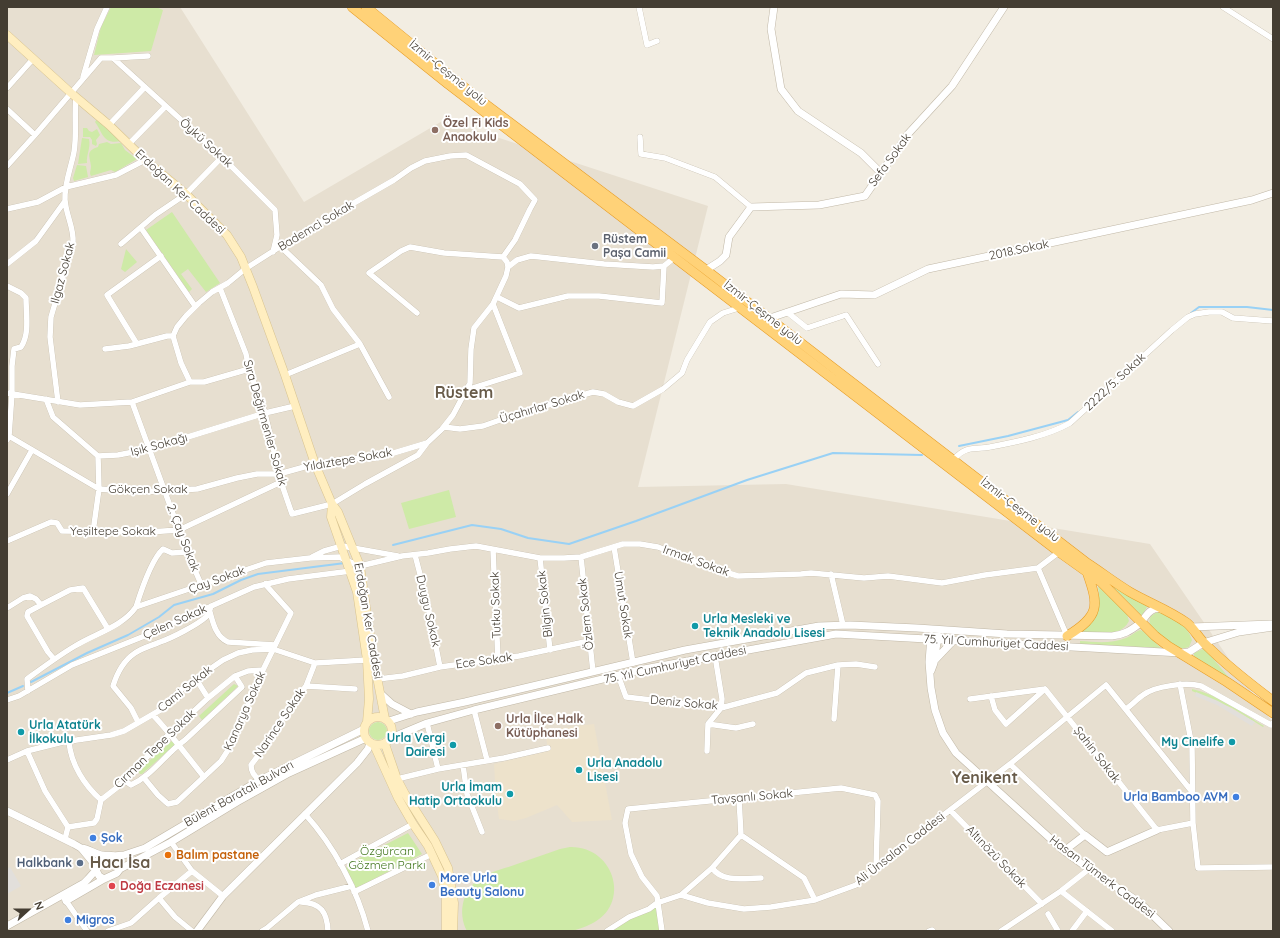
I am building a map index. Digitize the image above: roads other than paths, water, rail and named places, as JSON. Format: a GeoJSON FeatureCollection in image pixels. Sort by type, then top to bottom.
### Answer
{"type":"FeatureCollection","features":[{"type":"Feature","properties":{"kind":"highway","name":"İzmir-Çeşme yolu"},"geometry":{"type":"LineString","coordinates":[[352,7],[448,84],[739,308],[1059,552],[1101,582],[1155,636],[1168,646],[1182,653]]}},
{"type":"Feature","properties":{"kind":"highway","name":"İzmir-Çeşme yolu"},"geometry":{"type":"LineString","coordinates":[[366,7],[480,100],[770,318],[1087,563],[1130,592],[1166,610],[1192,627]]}},
{"type":"Feature","properties":{"kind":"highway"},"geometry":{"type":"LineString","coordinates":[[1067,636],[1080,628],[1095,611],[1095,597],[1087,572]]}},
{"type":"Feature","properties":{"kind":"highway"},"geometry":{"type":"LineString","coordinates":[[1192,627],[1203,643],[1217,656],[1236,673],[1273,701]]}},
{"type":"Feature","properties":{"kind":"highway"},"geometry":{"type":"LineString","coordinates":[[1182,653],[1273,713]]}},
{"type":"Feature","properties":{"kind":"main road","name":"Erdoğan Ker Caddesi"},"geometry":{"type":"LineString","coordinates":[[7,35],[145,160],[186,194],[227,235],[241,258],[285,375],[315,464],[332,504],[338,512],[360,566],[373,656],[387,720]]}},
{"type":"Feature","properties":{"kind":"main road","name":"Erdoğan Ker Caddesi"},"geometry":{"type":"LineString","coordinates":[[332,504],[331,517],[348,561],[357,592],[367,660],[369,699],[366,725]]}},
{"type":"Feature","properties":{"kind":"main road"},"geometry":{"type":"LineString","coordinates":[[446,931],[446,898],[442,876],[428,846],[398,798],[370,742],[366,725],[376,717],[387,720],[393,730],[388,741],[397,779],[435,841],[448,868],[454,903],[453,931]]}},
{"type":"Feature","properties":{"kind":"main road"},"geometry":{"type":"LineString","coordinates":[[370,742],[388,741]]}},
{"type":"Feature","properties":{"kind":"street"},"geometry":{"type":"LineString","coordinates":[[7,166],[73,95],[82,79],[97,29],[106,7]]}},
{"type":"Feature","properties":{"kind":"street"},"geometry":{"type":"LineString","coordinates":[[639,7],[647,45],[657,41]]}},
{"type":"Feature","properties":{"kind":"street"},"geometry":{"type":"LineString","coordinates":[[774,7],[770,29],[781,89],[798,111],[860,153],[881,173]]}},
{"type":"Feature","properties":{"kind":"street","name":"Sefa Sokak"},"geometry":{"type":"LineString","coordinates":[[751,207],[819,205],[865,196],[908,134],[952,86],[1004,7]]}},
{"type":"Feature","properties":{"kind":"street"},"geometry":{"type":"LineString","coordinates":[[1223,7],[1273,39]]}},
{"type":"Feature","properties":{"kind":"street"},"geometry":{"type":"LineString","coordinates":[[82,79],[101,58],[148,56]]}},
{"type":"Feature","properties":{"kind":"street","name":"Öykü Sokak"},"geometry":{"type":"LineString","coordinates":[[113,58],[165,107],[222,157],[275,210],[277,235],[273,252]]}},
{"type":"Feature","properties":{"kind":"street"},"geometry":{"type":"LineString","coordinates":[[7,88],[33,59]]}},
{"type":"Feature","properties":{"kind":"street"},"geometry":{"type":"LineString","coordinates":[[108,125],[145,87]]}},
{"type":"Feature","properties":{"kind":"street","name":"Ilgaz Sokak"},"geometry":{"type":"LineString","coordinates":[[58,402],[50,337],[51,317],[73,242],[65,201],[66,187],[74,153],[76,135],[73,95]]}},
{"type":"Feature","properties":{"kind":"street"},"geometry":{"type":"LineString","coordinates":[[129,144],[165,107]]}},
{"type":"Feature","properties":{"kind":"street"},"geometry":{"type":"LineString","coordinates":[[7,109],[35,135]]}},
{"type":"Feature","properties":{"kind":"street"},"geometry":{"type":"LineString","coordinates":[[640,137],[641,154],[664,158],[715,178],[751,207],[729,237],[726,255],[720,262],[706,270]]}},
{"type":"Feature","properties":{"kind":"street","name":"Bademci Sokak"},"geometry":{"type":"LineString","coordinates":[[173,336],[177,327],[196,306],[212,292],[220,288],[245,269],[394,180],[411,168],[425,161],[450,156],[466,156],[520,184],[535,200],[516,240],[503,257]]}},
{"type":"Feature","properties":{"kind":"street"},"geometry":{"type":"LineString","coordinates":[[121,244],[155,215],[186,194],[222,157]]}},
{"type":"Feature","properties":{"kind":"street"},"geometry":{"type":"LineString","coordinates":[[7,209],[38,202],[66,187],[116,174],[145,160]]}},
{"type":"Feature","properties":{"kind":"street","name":"2018.Sokak"},"geometry":{"type":"LineString","coordinates":[[770,318],[841,294],[874,295],[928,269],[1252,200],[1273,193]]}},
{"type":"Feature","properties":{"kind":"street"},"geometry":{"type":"LineString","coordinates":[[7,264],[36,241],[65,201]]}},
{"type":"Feature","properties":{"kind":"street"},"geometry":{"type":"LineString","coordinates":[[141,228],[196,306]]}},
{"type":"Feature","properties":{"kind":"street"},"geometry":{"type":"LineString","coordinates":[[281,247],[321,285],[333,309],[360,344],[389,397]]}},
{"type":"Feature","properties":{"kind":"street"},"geometry":{"type":"LineString","coordinates":[[417,313],[369,273],[401,251],[410,247],[444,254],[503,257],[507,262],[508,267],[518,260],[531,256],[604,264],[653,267],[664,266],[674,258]]}},
{"type":"Feature","properties":{"kind":"street"},"geometry":{"type":"LineString","coordinates":[[137,344],[107,295],[160,256]]}},
{"type":"Feature","properties":{"kind":"street"},"geometry":{"type":"LineString","coordinates":[[497,297],[519,308],[568,296],[599,296],[662,303],[664,266]]}},
{"type":"Feature","properties":{"kind":"street","name":"Yıldıztepe Sokak"},"geometry":{"type":"LineString","coordinates":[[279,474],[315,464],[345,459],[377,458],[427,443],[444,427],[453,415],[470,383],[471,349],[474,328],[497,297],[508,267]]}},
{"type":"Feature","properties":{"kind":"street"},"geometry":{"type":"LineString","coordinates":[[7,286],[21,293],[26,298],[27,326],[25,341],[21,347],[14,349],[8,437]]}},
{"type":"Feature","properties":{"kind":"street","name":"Sıra Değirmenler Sokak"},"geometry":{"type":"LineString","coordinates":[[220,288],[246,354],[264,413],[281,482],[292,514],[332,504]]}},
{"type":"Feature","properties":{"kind":"street"},"geometry":{"type":"LineString","coordinates":[[466,390],[520,373],[493,304]]}},
{"type":"Feature","properties":{"kind":"street","name":"Üçahırlar Sokak"},"geometry":{"type":"LineString","coordinates":[[444,427],[460,429],[483,426],[593,392],[604,394],[618,402],[633,406],[663,389],[682,373],[687,360],[710,322],[723,313],[739,308]]}},
{"type":"Feature","properties":{"kind":"street"},"geometry":{"type":"LineString","coordinates":[[787,312],[807,328],[846,316],[878,364]]}},
{"type":"Feature","properties":{"kind":"street","name":"2222/5. Sokak"},"geometry":{"type":"LineString","coordinates":[[954,459],[958,455],[970,449],[989,447],[1038,435],[1061,428],[1070,423],[1188,317],[1195,314],[1222,312],[1233,318],[1273,321]]}},
{"type":"Feature","properties":{"kind":"street"},"geometry":{"type":"LineString","coordinates":[[105,349],[173,336],[181,363],[190,382]]}},
{"type":"Feature","properties":{"kind":"street"},"geometry":{"type":"LineString","coordinates":[[285,375],[360,344]]}},
{"type":"Feature","properties":{"kind":"street"},"geometry":{"type":"LineString","coordinates":[[10,394],[80,405],[132,402],[190,382],[204,382],[250,369]]}},
{"type":"Feature","properties":{"kind":"street"},"geometry":{"type":"LineString","coordinates":[[46,399],[53,417],[98,456],[98,489],[93,532]]}},
{"type":"Feature","properties":{"kind":"street","name":"2. Çay Sokak"},"geometry":{"type":"LineString","coordinates":[[132,402],[187,552],[201,584]]}},
{"type":"Feature","properties":{"kind":"street","name":"Işık Sokağı"},"geometry":{"type":"LineString","coordinates":[[98,456],[118,455],[149,449],[264,413],[295,406]]}},
{"type":"Feature","properties":{"kind":"street","name":"Gökçen Sokak"},"geometry":{"type":"LineString","coordinates":[[8,437],[98,489],[138,492],[197,489],[257,474],[279,474]]}},
{"type":"Feature","properties":{"kind":"street"},"geometry":{"type":"LineString","coordinates":[[332,504],[418,455],[427,443]]}},
{"type":"Feature","properties":{"kind":"street"},"geometry":{"type":"LineString","coordinates":[[7,494],[32,450]]}},
{"type":"Feature","properties":{"kind":"street"},"geometry":{"type":"LineString","coordinates":[[179,530],[281,482]]}},
{"type":"Feature","properties":{"kind":"street","name":"Yeşiltepe Sokak"},"geometry":{"type":"LineString","coordinates":[[7,541],[51,522],[57,523],[62,531],[148,532],[179,530]]}},
{"type":"Feature","properties":{"kind":"street","name":"Irmak Sokak"},"geometry":{"type":"LineString","coordinates":[[402,556],[450,548],[476,546],[540,558],[564,558],[581,557],[623,544],[658,546],[715,569],[738,576],[811,573],[864,578],[888,576],[942,583],[985,574],[1038,568]]}},
{"type":"Feature","properties":{"kind":"street"},"geometry":{"type":"LineString","coordinates":[[310,558],[324,551],[342,546],[402,556]]}},
{"type":"Feature","properties":{"kind":"street","name":"Umut Sokak"},"geometry":{"type":"LineString","coordinates":[[614,547],[633,663]]}},
{"type":"Feature","properties":{"kind":"street"},"geometry":{"type":"LineString","coordinates":[[28,691],[27,680],[54,659],[76,645],[108,630],[130,615],[136,607],[142,588],[157,554],[162,550],[172,553],[187,552]]}},
{"type":"Feature","properties":{"kind":"street","name":"Tutku Sokak"},"geometry":{"type":"LineString","coordinates":[[493,550],[498,659]]}},
{"type":"Feature","properties":{"kind":"street"},"geometry":{"type":"LineString","coordinates":[[1059,552],[1038,568],[1067,636]]}},
{"type":"Feature","properties":{"kind":"street","name":"Duygu Sokak"},"geometry":{"type":"LineString","coordinates":[[415,555],[427,602],[440,667]]}},
{"type":"Feature","properties":{"kind":"street"},"geometry":{"type":"LineString","coordinates":[[310,558],[339,557],[360,566],[402,556]]}},
{"type":"Feature","properties":{"kind":"street","name":"Özlem Sokak"},"geometry":{"type":"LineString","coordinates":[[581,557],[593,672]]}},
{"type":"Feature","properties":{"kind":"street","name":"Çay Sokak"},"geometry":{"type":"LineString","coordinates":[[136,607],[266,563],[310,558]]}},
{"type":"Feature","properties":{"kind":"street","name":"Bilgin Sokak"},"geometry":{"type":"LineString","coordinates":[[540,558],[550,650]]}},
{"type":"Feature","properties":{"kind":"street","name":"Çelen Sokak"},"geometry":{"type":"LineString","coordinates":[[7,700],[28,691],[72,665],[142,637],[254,587],[288,579],[351,571]]}},
{"type":"Feature","properties":{"kind":"street"},"geometry":{"type":"LineString","coordinates":[[831,574],[843,625]]}},
{"type":"Feature","properties":{"kind":"street"},"geometry":{"type":"LineString","coordinates":[[208,614],[217,632],[225,641],[274,647],[291,613],[265,584]]}},
{"type":"Feature","properties":{"kind":"street"},"geometry":{"type":"LineString","coordinates":[[54,659],[48,652],[27,616],[28,612],[70,590],[83,588],[108,630]]}},
{"type":"Feature","properties":{"kind":"street"},"geometry":{"type":"LineString","coordinates":[[7,608],[23,598],[30,596],[36,599],[41,606]]}},
{"type":"Feature","properties":{"kind":"street"},"geometry":{"type":"LineString","coordinates":[[138,722],[131,708],[112,686],[117,674],[133,654],[179,633],[208,614],[211,606]]}},
{"type":"Feature","properties":{"kind":"street","name":"75. Yıl Cumhuriyet Caddesi"},"geometry":{"type":"LineString","coordinates":[[387,720],[685,650],[819,626],[843,625],[1008,634],[1097,637],[1121,635],[1141,622],[1149,612],[1158,608],[1166,610]]}},
{"type":"Feature","properties":{"kind":"street"},"geometry":{"type":"LineString","coordinates":[[1192,627],[1273,624]]}},
{"type":"Feature","properties":{"kind":"street"},"geometry":{"type":"LineString","coordinates":[[1182,653],[1189,652],[1203,643],[1218,638],[1240,632],[1273,628]]}},
{"type":"Feature","properties":{"kind":"street"},"geometry":{"type":"LineString","coordinates":[[930,671],[934,660],[935,629]]}},
{"type":"Feature","properties":{"kind":"street","name":"75. Yıl Cumhuriyet Caddesi"},"geometry":{"type":"LineString","coordinates":[[388,741],[427,724],[474,710],[618,675],[836,634],[1182,653]]}},
{"type":"Feature","properties":{"kind":"street"},"geometry":{"type":"LineString","coordinates":[[1217,656],[1215,646],[1218,638]]}},
{"type":"Feature","properties":{"kind":"street","name":"Hasan Tümerk Caddesi"},"geometry":{"type":"LineString","coordinates":[[934,640],[929,662],[931,688],[935,710],[943,733],[956,753],[1064,851],[1139,902],[1169,931]]}},
{"type":"Feature","properties":{"kind":"street","name":"Ece Sokak"},"geometry":{"type":"LineString","coordinates":[[378,679],[403,676],[440,667],[550,650],[589,641]]}},
{"type":"Feature","properties":{"kind":"street"},"geometry":{"type":"LineString","coordinates":[[934,660],[953,641]]}},
{"type":"Feature","properties":{"kind":"street","name":"Cami Sokak"},"geometry":{"type":"LineString","coordinates":[[7,759],[27,750],[111,735],[124,731],[162,709],[171,699],[196,679],[223,660],[238,653],[274,647],[315,662],[367,660]]}},
{"type":"Feature","properties":{"kind":"street","name":"Kanarya Sokak"},"geometry":{"type":"LineString","coordinates":[[144,778],[158,795],[168,804],[177,802],[221,761],[230,747],[274,647]]}},
{"type":"Feature","properties":{"kind":"street"},"geometry":{"type":"LineString","coordinates":[[707,751],[708,724],[721,708],[722,699],[715,656]]}},
{"type":"Feature","properties":{"kind":"street","name":"Narince Sokak"},"geometry":{"type":"LineString","coordinates":[[260,780],[255,777],[252,772],[251,765],[271,739],[284,715],[306,686],[315,662]]}},
{"type":"Feature","properties":{"kind":"street","name":"Deniz Sokak"},"geometry":{"type":"LineString","coordinates":[[618,675],[626,697],[721,708],[777,693],[806,673],[838,665],[856,664],[876,667]]}},
{"type":"Feature","properties":{"kind":"street"},"geometry":{"type":"LineString","coordinates":[[834,720],[838,665]]}},
{"type":"Feature","properties":{"kind":"street","name":"Cırman Tepe Sokak"},"geometry":{"type":"LineString","coordinates":[[101,800],[119,786],[164,739],[208,698],[235,676],[263,670]]}},
{"type":"Feature","properties":{"kind":"street"},"geometry":{"type":"LineString","coordinates":[[124,780],[131,785],[142,780],[242,687],[235,676]]}},
{"type":"Feature","properties":{"kind":"street"},"geometry":{"type":"LineString","coordinates":[[196,679],[208,698]]}},
{"type":"Feature","properties":{"kind":"street"},"geometry":{"type":"LineString","coordinates":[[1180,684],[1192,746],[1194,823],[1198,868],[1273,867]]}},
{"type":"Feature","properties":{"kind":"street"},"geometry":{"type":"LineString","coordinates":[[1193,793],[1126,709],[1142,695],[1180,684],[1193,684],[1201,686],[1271,725],[1273,724]]}},
{"type":"Feature","properties":{"kind":"street","name":"Ali Ünsalan Caddesi"},"geometry":{"type":"LineString","coordinates":[[681,895],[708,904],[744,909],[771,907],[815,900],[856,885],[876,867],[1010,764],[1106,685],[1126,709]]}},
{"type":"Feature","properties":{"kind":"street"},"geometry":{"type":"LineString","coordinates":[[306,686],[355,689]]}},
{"type":"Feature","properties":{"kind":"street"},"geometry":{"type":"LineString","coordinates":[[991,696],[995,710],[1006,724],[1045,689]]}},
{"type":"Feature","properties":{"kind":"street"},"geometry":{"type":"LineString","coordinates":[[970,699],[1045,689]]}},
{"type":"Feature","properties":{"kind":"street","name":"Şahin Sokak"},"geometry":{"type":"LineString","coordinates":[[1045,689],[1157,830]]}},
{"type":"Feature","properties":{"kind":"street"},"geometry":{"type":"LineString","coordinates":[[381,694],[392,704],[411,714]]}},
{"type":"Feature","properties":{"kind":"street"},"geometry":{"type":"LineString","coordinates":[[474,710],[487,760]]}},
{"type":"Feature","properties":{"kind":"street"},"geometry":{"type":"LineString","coordinates":[[153,715],[171,734],[204,777]]}},
{"type":"Feature","properties":{"kind":"street"},"geometry":{"type":"LineString","coordinates":[[427,724],[438,769]]}},
{"type":"Feature","properties":{"kind":"street"},"geometry":{"type":"LineString","coordinates":[[708,724],[736,728],[752,724]]}},
{"type":"Feature","properties":{"kind":"street","name":"Bülent Baratalı Bulvarı"},"geometry":{"type":"LineString","coordinates":[[64,898],[88,879],[98,860],[104,856],[124,855],[145,848],[260,780],[366,725]]}},
{"type":"Feature","properties":{"kind":"street"},"geometry":{"type":"LineString","coordinates":[[68,827],[94,822],[97,819],[101,800],[91,791],[78,772],[70,754],[69,742]]}},
{"type":"Feature","properties":{"kind":"street"},"geometry":{"type":"LineString","coordinates":[[197,931],[223,896],[357,763],[368,749],[370,742]]}},
{"type":"Feature","properties":{"kind":"street","name":"Bülent Baratalı Bulvarı"},"geometry":{"type":"LineString","coordinates":[[7,926],[117,873],[283,776],[370,742]]}},
{"type":"Feature","properties":{"kind":"street"},"geometry":{"type":"LineString","coordinates":[[397,779],[438,769],[504,758],[548,748]]}},
{"type":"Feature","properties":{"kind":"street"},"geometry":{"type":"LineString","coordinates":[[27,750],[45,791],[68,827],[65,839]]}},
{"type":"Feature","properties":{"kind":"street"},"geometry":{"type":"LineString","coordinates":[[1010,764],[1085,835],[1107,852],[1157,830],[1194,823]]}},
{"type":"Feature","properties":{"kind":"street"},"geometry":{"type":"LineString","coordinates":[[463,765],[467,794],[482,832]]}},
{"type":"Feature","properties":{"kind":"street","name":"Tavşanlı Sokak"},"geometry":{"type":"LineString","coordinates":[[657,903],[657,896],[642,877],[631,854],[625,823],[628,809],[841,788],[877,798],[876,867]]}},
{"type":"Feature","properties":{"kind":"street"},"geometry":{"type":"LineString","coordinates":[[607,931],[629,917],[657,903],[681,895],[712,868],[741,834],[739,798]]}},
{"type":"Feature","properties":{"kind":"street","name":"Altınözü Sokak"},"geometry":{"type":"LineString","coordinates":[[950,810],[1042,904]]}},
{"type":"Feature","properties":{"kind":"street"},"geometry":{"type":"LineString","coordinates":[[7,811],[81,848],[85,848],[104,856]]}},
{"type":"Feature","properties":{"kind":"street"},"geometry":{"type":"LineString","coordinates":[[305,814],[316,827],[340,864],[352,886],[363,911],[368,931]]}},
{"type":"Feature","properties":{"kind":"street"},"geometry":{"type":"LineString","coordinates":[[340,864],[413,824]]}},
{"type":"Feature","properties":{"kind":"street"},"geometry":{"type":"LineString","coordinates":[[741,834],[804,878],[815,900]]}},
{"type":"Feature","properties":{"kind":"street"},"geometry":{"type":"LineString","coordinates":[[1064,851],[1085,835]]}},
{"type":"Feature","properties":{"kind":"street"},"geometry":{"type":"LineString","coordinates":[[171,842],[192,871],[223,896]]}},
{"type":"Feature","properties":{"kind":"street"},"geometry":{"type":"LineString","coordinates":[[81,848],[99,876],[104,879]]}},
{"type":"Feature","properties":{"kind":"street"},"geometry":{"type":"LineString","coordinates":[[354,892],[432,854]]}},
{"type":"Feature","properties":{"kind":"street"},"geometry":{"type":"LineString","coordinates":[[113,856],[118,861],[120,870]]}},
{"type":"Feature","properties":{"kind":"street"},"geometry":{"type":"LineString","coordinates":[[712,868],[716,873],[728,879],[761,878]]}},
{"type":"Feature","properties":{"kind":"street"},"geometry":{"type":"LineString","coordinates":[[1001,931],[1061,891],[1089,869]]}},
{"type":"Feature","properties":{"kind":"street"},"geometry":{"type":"LineString","coordinates":[[108,931],[132,923],[159,898],[192,871]]}},
{"type":"Feature","properties":{"kind":"street"},"geometry":{"type":"LineString","coordinates":[[262,931],[298,902],[316,895],[352,886]]}},
{"type":"Feature","properties":{"kind":"street"},"geometry":{"type":"LineString","coordinates":[[1061,891],[1112,931]]}},
{"type":"Feature","properties":{"kind":"street"},"geometry":{"type":"LineString","coordinates":[[64,898],[87,931]]}},
{"type":"Feature","properties":{"kind":"street"},"geometry":{"type":"LineString","coordinates":[[159,898],[175,917],[192,931]]}},
{"type":"Feature","properties":{"kind":"street"},"geometry":{"type":"LineString","coordinates":[[298,902],[311,903],[322,908],[328,920],[328,931]]}},
{"type":"Feature","properties":{"kind":"street"},"geometry":{"type":"LineString","coordinates":[[657,903],[662,931]]}},
{"type":"Feature","properties":{"kind":"street"},"geometry":{"type":"LineString","coordinates":[[1072,931],[1087,911]]}},
{"type":"Feature","properties":{"kind":"street"},"geometry":{"type":"LineString","coordinates":[[1048,914],[1058,931]]}},
{"type":"Feature","properties":{"kind":"street"},"geometry":{"type":"LineString","coordinates":[[929,931],[933,931]]}},
{"type":"Feature","properties":{"kind":"waterway"},"geometry":{"type":"LineString","coordinates":[[1191,313],[1199,307],[1247,307],[1273,310]]}},
{"type":"Feature","properties":{"kind":"waterway"},"geometry":{"type":"LineString","coordinates":[[959,446],[1008,436],[1068,420],[1078,412]]}},
{"type":"Feature","properties":{"kind":"waterway"},"geometry":{"type":"LineString","coordinates":[[393,545],[472,525],[501,529],[528,538],[569,544],[747,480],[833,453],[922,455]]}},
{"type":"Feature","properties":{"kind":"waterway"},"geometry":{"type":"LineString","coordinates":[[31,682],[87,653],[128,635],[159,617],[174,605],[213,594],[241,580],[258,574],[345,563]]}},
{"type":"Feature","properties":{"kind":"waterway"},"geometry":{"type":"LineString","coordinates":[[7,693],[23,686]]}},
{"type":"Feature","properties":{"kind":"place","name":"Özel Fi Kids Anaokulu"},"geometry":{"type":"Point","coordinates":[435,130]}},
{"type":"Feature","properties":{"kind":"place","name":"Rüstem Paşa Camii"},"geometry":{"type":"Point","coordinates":[595,246]}},
{"type":"Feature","properties":{"kind":"place","name":"Urla Mesleki ve Teknik Anadolu Lisesi"},"geometry":{"type":"Point","coordinates":[695,626]}},
{"type":"Feature","properties":{"kind":"place","name":"Urla İlçe Halk Kütüphanesi"},"geometry":{"type":"Point","coordinates":[498,726]}},
{"type":"Feature","properties":{"kind":"place","name":"Urla Atatürk İlkokulu"},"geometry":{"type":"Point","coordinates":[21,732]}},
{"type":"Feature","properties":{"kind":"place","name":"My Cinelife"},"geometry":{"type":"Point","coordinates":[1232,742]}},
{"type":"Feature","properties":{"kind":"place","name":"Urla Vergi Dairesi"},"geometry":{"type":"Point","coordinates":[453,745]}},
{"type":"Feature","properties":{"kind":"place","name":"Urla Anadolu Lisesi"},"geometry":{"type":"Point","coordinates":[579,770]}},
{"type":"Feature","properties":{"kind":"place","name":"Urla İmam Hatip Ortaokulu"},"geometry":{"type":"Point","coordinates":[510,794]}},
{"type":"Feature","properties":{"kind":"place","name":"Urla Bamboo AVM"},"geometry":{"type":"Point","coordinates":[1236,797]}},
{"type":"Feature","properties":{"kind":"place","name":"Şok"},"geometry":{"type":"Point","coordinates":[93,838]}},
{"type":"Feature","properties":{"kind":"place","name":"Balım pastane"},"geometry":{"type":"Point","coordinates":[168,855]}},
{"type":"Feature","properties":{"kind":"place","name":"Halkbank"},"geometry":{"type":"Point","coordinates":[80,863]}},
{"type":"Feature","properties":{"kind":"place","name":"More Urla Beauty Salonu"},"geometry":{"type":"Point","coordinates":[432,885]}},
{"type":"Feature","properties":{"kind":"place","name":"Doğa Eczanesi"},"geometry":{"type":"Point","coordinates":[112,886]}},
{"type":"Feature","properties":{"kind":"place","name":"Migros"},"geometry":{"type":"Point","coordinates":[68,920]}},
{"type":"Feature","properties":{"kind":"district","name":"Rüstem"},"geometry":{"type":"Point","coordinates":[464,393]}},
{"type":"Feature","properties":{"kind":"district","name":"Yenikent"},"geometry":{"type":"Point","coordinates":[985,778]}},
{"type":"Feature","properties":{"kind":"district","name":"Hacı İsa"},"geometry":{"type":"Point","coordinates":[120,863]}},
{"type":"Feature","properties":{"kind":"park label","name":"Özgürcan Gözmen Parkı"},"geometry":{"type":"Point","coordinates":[387,858]}}]}
